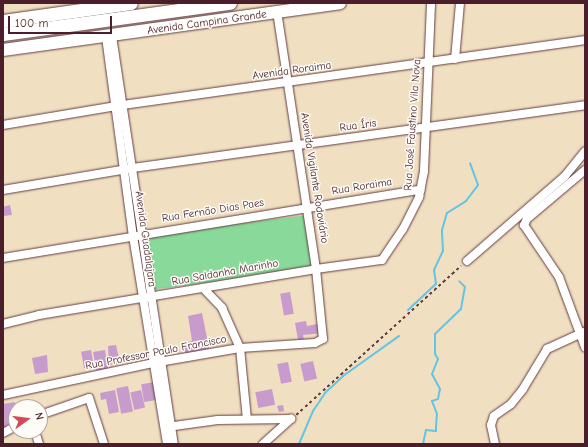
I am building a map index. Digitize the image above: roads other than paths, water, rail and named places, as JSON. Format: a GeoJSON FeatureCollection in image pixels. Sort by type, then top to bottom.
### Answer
{"type":"FeatureCollection","features":[{"type":"Feature","properties":{"kind":"highway"},"geometry":{"type":"LineString","coordinates":[[3,21],[132,3]]}},
{"type":"Feature","properties":{"kind":"highway"},"geometry":{"type":"LineString","coordinates":[[3,34],[230,3]]}},
{"type":"Feature","properties":{"kind":"main road","name":"Avenida Campina Grande"},"geometry":{"type":"LineString","coordinates":[[3,50],[109,37],[340,3]]}},
{"type":"Feature","properties":{"kind":"street","name":"Rua José Faustino Vila Nova"},"geometry":{"type":"LineString","coordinates":[[381,261],[388,254],[417,204],[424,171],[431,3]]}},
{"type":"Feature","properties":{"kind":"street"},"geometry":{"type":"LineString","coordinates":[[455,59],[460,3]]}},
{"type":"Feature","properties":{"kind":"street","name":"Avenida Vigilante Rodoviário"},"geometry":{"type":"LineString","coordinates":[[277,12],[308,207],[324,335],[323,339],[315,343]]}},
{"type":"Feature","properties":{"kind":"street","name":"Avenida Guadalajara"},"geometry":{"type":"LineString","coordinates":[[109,37],[120,106],[124,169],[133,236],[143,299],[157,363]]}},
{"type":"Feature","properties":{"kind":"street","name":"Avenida Roraima"},"geometry":{"type":"LineString","coordinates":[[3,125],[120,106],[585,40]]}},
{"type":"Feature","properties":{"kind":"street","name":"Rua Íris"},"geometry":{"type":"LineString","coordinates":[[3,190],[124,169],[585,105]]}},
{"type":"Feature","properties":{"kind":"street"},"geometry":{"type":"LineString","coordinates":[[120,106],[133,168],[153,297],[157,363],[168,427],[174,444]]}},
{"type":"Feature","properties":{"kind":"street"},"geometry":{"type":"LineString","coordinates":[[467,261],[561,180],[585,151]]}},
{"type":"Feature","properties":{"kind":"street"},"geometry":{"type":"LineString","coordinates":[[585,170],[527,219],[524,225],[560,277],[583,332],[585,347]]}},
{"type":"Feature","properties":{"kind":"street","name":"Rua Roraima"},"geometry":{"type":"LineString","coordinates":[[308,207],[420,190]]}},
{"type":"Feature","properties":{"kind":"street","name":"Rua Fernão Dias Paes"},"geometry":{"type":"LineString","coordinates":[[3,258],[308,207]]}},
{"type":"Feature","properties":{"kind":"street","name":"Rua Saldanha Marinho"},"geometry":{"type":"LineString","coordinates":[[3,324],[39,315],[143,299],[316,269],[381,261]]}},
{"type":"Feature","properties":{"kind":"street"},"geometry":{"type":"LineString","coordinates":[[203,288],[222,308],[240,348],[247,419]]}},
{"type":"Feature","properties":{"kind":"street"},"geometry":{"type":"LineString","coordinates":[[495,444],[491,425],[494,416],[511,404],[523,389],[547,350],[583,332]]}},
{"type":"Feature","properties":{"kind":"street","name":"Rua Professor Paulo Francisco"},"geometry":{"type":"LineString","coordinates":[[3,395],[157,363],[240,348],[315,343]]}},
{"type":"Feature","properties":{"kind":"street"},"geometry":{"type":"LineString","coordinates":[[48,412],[89,398],[104,444]]}},
{"type":"Feature","properties":{"kind":"street"},"geometry":{"type":"LineString","coordinates":[[168,427],[247,419],[291,419],[263,444]]}},
{"type":"Feature","properties":{"kind":"street"},"geometry":{"type":"LineString","coordinates":[[167,444],[168,427]]}},
{"type":"Feature","properties":{"kind":"waterway"},"geometry":{"type":"LineString","coordinates":[[408,310],[436,284],[434,270],[443,251],[442,230],[447,213],[466,201],[478,185],[470,163]]}},
{"type":"Feature","properties":{"kind":"waterway"},"geometry":{"type":"LineString","coordinates":[[423,444],[426,430],[436,431],[437,414],[432,401],[438,399],[440,389],[432,374],[438,359],[435,354],[435,334],[461,309],[465,287],[459,281]]}},
{"type":"Feature","properties":{"kind":"waterway"},"geometry":{"type":"LineString","coordinates":[[299,444],[313,411],[325,393],[343,376],[399,336]]}}]}
